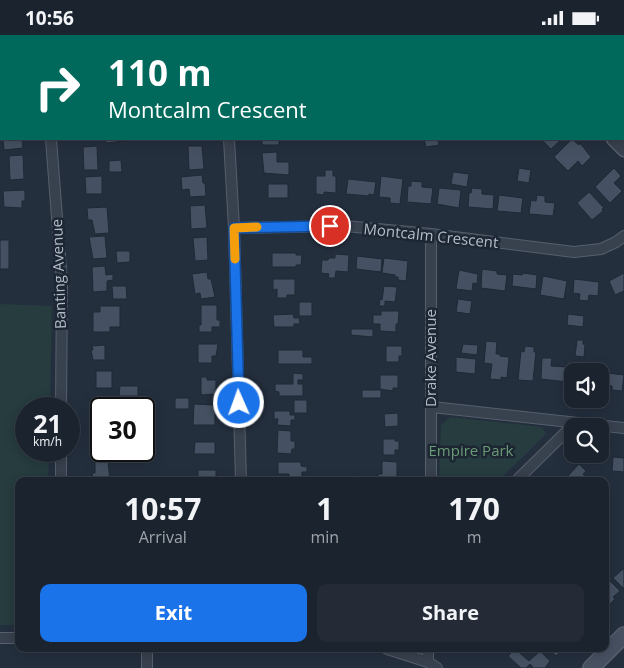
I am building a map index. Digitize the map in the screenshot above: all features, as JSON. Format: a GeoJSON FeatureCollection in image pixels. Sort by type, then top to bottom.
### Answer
{"type":"FeatureCollection","features":[{"type":"Feature","properties":{"kind":"main road"},"geometry":{"type":"LineString","coordinates":[[609,650],[624,635]]}},
{"type":"Feature","properties":{"kind":"main road"},"geometry":{"type":"LineString","coordinates":[[591,668],[607,652]]}},
{"type":"Feature","properties":{"kind":"street","name":"Banting Avenue"},"geometry":{"type":"LineString","coordinates":[[52,140],[62,283],[61,397]]}},
{"type":"Feature","properties":{"kind":"street"},"geometry":{"type":"LineString","coordinates":[[229,140],[234,228],[241,477]]}},
{"type":"Feature","properties":{"kind":"street"},"geometry":{"type":"LineString","coordinates":[[614,140],[624,150]]}},
{"type":"Feature","properties":{"kind":"street","name":"Montcalm Crescent"},"geometry":{"type":"LineString","coordinates":[[234,228],[337,226],[431,234],[574,252],[601,249],[616,242],[624,235]]}},
{"type":"Feature","properties":{"kind":"street","name":"Drake Avenue"},"geometry":{"type":"LineString","coordinates":[[430,477],[432,407],[431,234]]}},
{"type":"Feature","properties":{"kind":"street"},"geometry":{"type":"LineString","coordinates":[[432,407],[564,422]]}},
{"type":"Feature","properties":{"kind":"street"},"geometry":{"type":"LineString","coordinates":[[609,426],[624,428]]}},
{"type":"Feature","properties":{"kind":"street"},"geometry":{"type":"LineString","coordinates":[[520,477],[564,434]]}},
{"type":"Feature","properties":{"kind":"street"},"geometry":{"type":"LineString","coordinates":[[61,462],[61,477]]}},
{"type":"Feature","properties":{"kind":"street"},"geometry":{"type":"LineString","coordinates":[[0,638],[15,639]]}},
{"type":"Feature","properties":{"kind":"street"},"geometry":{"type":"LineString","coordinates":[[147,652],[147,668]]}},
{"type":"Feature","properties":{"kind":"street"},"geometry":{"type":"LineString","coordinates":[[395,652],[433,665]]}},
{"type":"Feature","properties":{"kind":"street"},"geometry":{"type":"LineString","coordinates":[[429,652],[433,665]]}},
{"type":"Feature","properties":{"kind":"green space"},"geometry":{"type":"Polygon","coordinates":[[[0,304],[52,306],[50,397],[15,397],[15,462],[49,462],[48,477],[15,477],[15,625],[0,625],[0,304]]]}},
{"type":"Feature","properties":{"kind":"green space","name":"Empire Park"},"geometry":{"type":"Polygon","coordinates":[[[450,417],[542,427],[546,434],[502,477],[439,477],[441,425],[450,417]]]}},
{"type":"Feature","properties":{"kind":"building"},"geometry":{"type":"Polygon","coordinates":[[[3,140],[22,140],[23,148],[4,150],[3,140]]]}},
{"type":"Feature","properties":{"kind":"building"},"geometry":{"type":"Polygon","coordinates":[[[105,140],[134,140],[106,143],[105,140]]]}},
{"type":"Feature","properties":{"kind":"building"},"geometry":{"type":"Polygon","coordinates":[[[262,140],[279,140],[279,145],[262,145],[262,140]]]}},
{"type":"Feature","properties":{"kind":"building"},"geometry":{"type":"Polygon","coordinates":[[[424,140],[438,140],[439,145],[426,147],[424,140]]]}},
{"type":"Feature","properties":{"kind":"building"},"geometry":{"type":"Polygon","coordinates":[[[542,140],[561,140],[551,149],[542,140]]]}},
{"type":"Feature","properties":{"kind":"building"},"geometry":{"type":"Polygon","coordinates":[[[573,140],[579,145],[580,143],[591,157],[582,166],[578,161],[568,171],[554,157],[573,140]]]}},
{"type":"Feature","properties":{"kind":"building"},"geometry":{"type":"Polygon","coordinates":[[[97,146],[98,170],[84,170],[83,147],[97,146]]]}},
{"type":"Feature","properties":{"kind":"building"},"geometry":{"type":"Polygon","coordinates":[[[188,146],[202,146],[204,169],[189,170],[188,146]]]}},
{"type":"Feature","properties":{"kind":"building"},"geometry":{"type":"Polygon","coordinates":[[[277,152],[277,162],[289,162],[289,175],[264,173],[262,153],[277,152]]]}},
{"type":"Feature","properties":{"kind":"building"},"geometry":{"type":"Polygon","coordinates":[[[23,155],[24,179],[10,180],[9,156],[23,155]]]}},
{"type":"Feature","properties":{"kind":"building"},"geometry":{"type":"Polygon","coordinates":[[[121,160],[122,172],[109,172],[109,161],[121,160]]]}},
{"type":"Feature","properties":{"kind":"building"},"geometry":{"type":"Polygon","coordinates":[[[519,168],[531,170],[529,183],[517,181],[519,168]]]}},
{"type":"Feature","properties":{"kind":"building"},"geometry":{"type":"Polygon","coordinates":[[[614,168],[621,176],[614,183],[622,191],[610,203],[595,187],[614,168]]]}},
{"type":"Feature","properties":{"kind":"building"},"geometry":{"type":"Polygon","coordinates":[[[325,170],[333,170],[333,176],[336,176],[336,193],[324,192],[324,195],[316,194],[316,176],[325,176],[325,170]]]}},
{"type":"Feature","properties":{"kind":"building"},"geometry":{"type":"Polygon","coordinates":[[[453,172],[469,174],[467,187],[451,184],[453,172]]]}},
{"type":"Feature","properties":{"kind":"building"},"geometry":{"type":"Polygon","coordinates":[[[202,175],[206,196],[190,197],[189,189],[182,190],[181,177],[202,175]]]}},
{"type":"Feature","properties":{"kind":"building"},"geometry":{"type":"Polygon","coordinates":[[[102,176],[102,194],[86,194],[85,177],[102,176]]]}},
{"type":"Feature","properties":{"kind":"building"},"geometry":{"type":"Polygon","coordinates":[[[381,176],[403,179],[400,204],[390,203],[390,198],[379,197],[381,176]]]}},
{"type":"Feature","properties":{"kind":"building"},"geometry":{"type":"Polygon","coordinates":[[[348,179],[376,182],[374,195],[346,194],[348,179]]]}},
{"type":"Feature","properties":{"kind":"building"},"geometry":{"type":"Polygon","coordinates":[[[411,181],[422,182],[422,187],[433,188],[431,204],[407,202],[408,186],[411,186],[411,181]]]}},
{"type":"Feature","properties":{"kind":"building"},"geometry":{"type":"Polygon","coordinates":[[[268,184],[288,184],[288,198],[268,198],[268,184]]]}},
{"type":"Feature","properties":{"kind":"building"},"geometry":{"type":"Polygon","coordinates":[[[439,188],[461,190],[459,208],[437,204],[439,188]]]}},
{"type":"Feature","properties":{"kind":"building"},"geometry":{"type":"Polygon","coordinates":[[[472,188],[482,189],[482,194],[494,195],[493,209],[468,207],[469,193],[471,193],[472,188]]]}},
{"type":"Feature","properties":{"kind":"building"},"geometry":{"type":"Polygon","coordinates":[[[25,190],[25,201],[22,201],[22,208],[4,207],[3,191],[25,190]]]}},
{"type":"Feature","properties":{"kind":"building"},"geometry":{"type":"Polygon","coordinates":[[[589,192],[604,208],[592,220],[577,203],[589,192]]]}},
{"type":"Feature","properties":{"kind":"building"},"geometry":{"type":"Polygon","coordinates":[[[499,195],[523,198],[521,213],[497,211],[499,195]]]}},
{"type":"Feature","properties":{"kind":"building"},"geometry":{"type":"Polygon","coordinates":[[[537,195],[545,196],[545,202],[555,203],[553,216],[529,214],[531,200],[536,201],[537,195]]]}},
{"type":"Feature","properties":{"kind":"building"},"geometry":{"type":"Polygon","coordinates":[[[205,205],[207,228],[191,229],[190,206],[205,205]]]}},
{"type":"Feature","properties":{"kind":"building"},"geometry":{"type":"Polygon","coordinates":[[[107,207],[109,233],[95,234],[92,220],[88,220],[87,208],[107,207]]]}},
{"type":"Feature","properties":{"kind":"building"},"geometry":{"type":"Polygon","coordinates":[[[105,236],[107,258],[93,259],[89,237],[105,236]]]}},
{"type":"Feature","properties":{"kind":"building"},"geometry":{"type":"Polygon","coordinates":[[[207,237],[208,260],[195,261],[193,238],[207,237]]]}},
{"type":"Feature","properties":{"kind":"building"},"geometry":{"type":"Polygon","coordinates":[[[0,240],[9,240],[9,269],[0,269],[0,240]]]}},
{"type":"Feature","properties":{"kind":"building"},"geometry":{"type":"Polygon","coordinates":[[[116,251],[130,251],[130,262],[117,263],[116,251]]]}},
{"type":"Feature","properties":{"kind":"building"},"geometry":{"type":"Polygon","coordinates":[[[272,253],[296,253],[296,255],[302,255],[301,265],[296,265],[296,267],[272,267],[272,253]]]}},
{"type":"Feature","properties":{"kind":"building"},"geometry":{"type":"Polygon","coordinates":[[[335,254],[349,255],[348,272],[336,271],[335,278],[328,278],[329,274],[321,273],[322,260],[335,258],[335,254]]]}},
{"type":"Feature","properties":{"kind":"building"},"geometry":{"type":"Polygon","coordinates":[[[357,256],[382,259],[381,272],[356,269],[357,256]]]}},
{"type":"Feature","properties":{"kind":"building"},"geometry":{"type":"Polygon","coordinates":[[[384,258],[408,261],[406,281],[398,280],[398,277],[395,277],[395,275],[382,273],[384,258]]]}},
{"type":"Feature","properties":{"kind":"building"},"geometry":{"type":"Polygon","coordinates":[[[105,266],[106,275],[113,274],[113,280],[107,281],[107,291],[93,292],[92,267],[105,266]]]}},
{"type":"Feature","properties":{"kind":"building"},"geometry":{"type":"Polygon","coordinates":[[[482,269],[497,271],[497,274],[507,275],[505,291],[481,288],[482,269]]]}},
{"type":"Feature","properties":{"kind":"building"},"geometry":{"type":"Polygon","coordinates":[[[459,270],[478,274],[477,284],[473,283],[472,291],[456,289],[459,270]]]}},
{"type":"Feature","properties":{"kind":"building"},"geometry":{"type":"Polygon","coordinates":[[[207,272],[208,279],[211,279],[215,297],[201,299],[200,293],[195,294],[192,274],[207,272]]]}},
{"type":"Feature","properties":{"kind":"building"},"geometry":{"type":"Polygon","coordinates":[[[523,273],[537,275],[536,289],[512,286],[513,274],[522,275],[523,273]]]}},
{"type":"Feature","properties":{"kind":"building"},"geometry":{"type":"Polygon","coordinates":[[[624,273],[624,291],[615,295],[609,281],[624,273]]]}},
{"type":"Feature","properties":{"kind":"building"},"geometry":{"type":"Polygon","coordinates":[[[543,276],[567,281],[564,299],[540,295],[543,276]]]}},
{"type":"Feature","properties":{"kind":"building"},"geometry":{"type":"Polygon","coordinates":[[[273,279],[295,279],[295,295],[287,295],[287,298],[277,298],[277,289],[273,290],[273,279]]]}},
{"type":"Feature","properties":{"kind":"building"},"geometry":{"type":"Polygon","coordinates":[[[574,279],[599,282],[598,296],[589,295],[588,301],[579,300],[580,294],[573,293],[574,279]]]}},
{"type":"Feature","properties":{"kind":"building"},"geometry":{"type":"Polygon","coordinates":[[[112,286],[126,286],[127,299],[113,299],[112,286]]]}},
{"type":"Feature","properties":{"kind":"building"},"geometry":{"type":"Polygon","coordinates":[[[384,286],[397,287],[395,302],[385,301],[385,306],[379,306],[380,299],[382,300],[384,286]]]}},
{"type":"Feature","properties":{"kind":"building"},"geometry":{"type":"Polygon","coordinates":[[[458,299],[472,301],[470,314],[456,312],[458,299]]]}},
{"type":"Feature","properties":{"kind":"building"},"geometry":{"type":"Polygon","coordinates":[[[299,302],[312,302],[312,316],[299,316],[299,302]]]}},
{"type":"Feature","properties":{"kind":"building"},"geometry":{"type":"Polygon","coordinates":[[[201,305],[217,305],[217,320],[220,320],[220,327],[212,327],[212,332],[199,332],[201,305]]]}},
{"type":"Feature","properties":{"kind":"building"},"geometry":{"type":"Polygon","coordinates":[[[100,306],[120,306],[120,327],[110,327],[110,332],[93,332],[93,312],[100,312],[100,306]]]}},
{"type":"Feature","properties":{"kind":"building"},"geometry":{"type":"Polygon","coordinates":[[[381,311],[399,311],[396,332],[380,331],[380,324],[373,324],[373,315],[381,315],[381,311]]]}},
{"type":"Feature","properties":{"kind":"building"},"geometry":{"type":"Polygon","coordinates":[[[293,314],[294,318],[299,318],[300,324],[294,324],[294,327],[274,327],[273,315],[293,314]]]}},
{"type":"Feature","properties":{"kind":"building"},"geometry":{"type":"Polygon","coordinates":[[[568,314],[584,316],[583,327],[567,325],[568,314]]]}},
{"type":"Feature","properties":{"kind":"building"},"geometry":{"type":"Polygon","coordinates":[[[351,329],[373,329],[373,337],[351,335],[351,329]]]}},
{"type":"Feature","properties":{"kind":"building"},"geometry":{"type":"Polygon","coordinates":[[[577,340],[583,340],[585,345],[584,357],[575,356],[577,340]]]}},
{"type":"Feature","properties":{"kind":"building"},"geometry":{"type":"Polygon","coordinates":[[[486,341],[497,342],[496,354],[509,357],[507,378],[501,377],[501,380],[490,379],[492,364],[484,363],[486,341]]]}},
{"type":"Feature","properties":{"kind":"building"},"geometry":{"type":"Polygon","coordinates":[[[198,344],[218,344],[216,356],[212,356],[212,363],[198,363],[198,344]]]}},
{"type":"Feature","properties":{"kind":"building"},"geometry":{"type":"Polygon","coordinates":[[[463,344],[478,345],[477,355],[461,353],[463,344]]]}},
{"type":"Feature","properties":{"kind":"building"},"geometry":{"type":"Polygon","coordinates":[[[105,345],[105,360],[93,360],[92,346],[105,345]]]}},
{"type":"Feature","properties":{"kind":"building"},"geometry":{"type":"Polygon","coordinates":[[[386,346],[402,346],[402,356],[399,356],[399,362],[386,362],[386,346]]]}},
{"type":"Feature","properties":{"kind":"building"},"geometry":{"type":"Polygon","coordinates":[[[525,346],[534,347],[534,352],[536,352],[533,381],[518,380],[521,351],[524,352],[525,346]]]}},
{"type":"Feature","properties":{"kind":"building"},"geometry":{"type":"Polygon","coordinates":[[[278,350],[303,350],[303,357],[312,357],[312,364],[278,364],[278,350]]]}},
{"type":"Feature","properties":{"kind":"building"},"geometry":{"type":"Polygon","coordinates":[[[456,357],[476,359],[475,374],[456,372],[456,357]]]}},
{"type":"Feature","properties":{"kind":"building"},"geometry":{"type":"Polygon","coordinates":[[[542,358],[552,358],[551,366],[564,367],[564,382],[541,379],[542,358]]]}},
{"type":"Feature","properties":{"kind":"building"},"geometry":{"type":"Polygon","coordinates":[[[96,371],[112,371],[112,388],[96,388],[96,371]]]}},
{"type":"Feature","properties":{"kind":"building"},"geometry":{"type":"Polygon","coordinates":[[[293,373],[303,374],[303,380],[298,380],[298,384],[303,384],[303,396],[279,396],[279,392],[275,391],[275,384],[293,384],[293,373]]]}},
{"type":"Feature","properties":{"kind":"building"},"geometry":{"type":"Polygon","coordinates":[[[609,373],[624,375],[622,391],[612,390],[612,386],[609,386],[609,373]]]}},
{"type":"Feature","properties":{"kind":"building"},"geometry":{"type":"Polygon","coordinates":[[[380,375],[398,375],[398,388],[393,388],[393,391],[380,389],[380,375]]]}},
{"type":"Feature","properties":{"kind":"building"},"geometry":{"type":"Polygon","coordinates":[[[201,377],[207,377],[207,380],[216,380],[216,394],[201,395],[201,377]]]}},
{"type":"Feature","properties":{"kind":"building"},"geometry":{"type":"Polygon","coordinates":[[[120,386],[138,386],[138,396],[119,396],[120,386]]]}},
{"type":"Feature","properties":{"kind":"building"},"geometry":{"type":"Polygon","coordinates":[[[362,390],[381,390],[381,398],[362,398],[362,390]]]}},
{"type":"Feature","properties":{"kind":"building"},"geometry":{"type":"Polygon","coordinates":[[[175,398],[189,398],[189,409],[175,409],[175,398]]]}},
{"type":"Feature","properties":{"kind":"building"},"geometry":{"type":"Polygon","coordinates":[[[294,400],[307,400],[307,413],[294,413],[294,400]]]}},
{"type":"Feature","properties":{"kind":"building"},"geometry":{"type":"Polygon","coordinates":[[[194,404],[215,405],[215,425],[193,425],[194,404]]]}},
{"type":"Feature","properties":{"kind":"building"},"geometry":{"type":"Polygon","coordinates":[[[274,411],[290,411],[290,415],[295,415],[295,420],[291,420],[291,426],[277,425],[278,419],[274,419],[274,411]]]}},
{"type":"Feature","properties":{"kind":"building"},"geometry":{"type":"Polygon","coordinates":[[[398,413],[398,426],[385,427],[384,414],[398,413]]]}},
{"type":"Feature","properties":{"kind":"building"},"geometry":{"type":"Polygon","coordinates":[[[278,430],[291,431],[291,441],[295,441],[295,449],[292,449],[291,454],[277,453],[278,430]]]}},
{"type":"Feature","properties":{"kind":"building"},"geometry":{"type":"Polygon","coordinates":[[[383,439],[399,441],[399,450],[395,450],[395,455],[383,455],[383,439]]]}},
{"type":"Feature","properties":{"kind":"building"},"geometry":{"type":"Polygon","coordinates":[[[195,442],[215,442],[215,454],[194,454],[195,442]]]}},
{"type":"Feature","properties":{"kind":"building"},"geometry":{"type":"Polygon","coordinates":[[[613,457],[624,458],[624,472],[612,471],[613,457]]]}},
{"type":"Feature","properties":{"kind":"building"},"geometry":{"type":"Polygon","coordinates":[[[382,461],[397,462],[397,477],[378,477],[378,474],[382,474],[382,461]]]}},
{"type":"Feature","properties":{"kind":"building"},"geometry":{"type":"Polygon","coordinates":[[[95,462],[108,462],[110,477],[92,477],[92,473],[95,473],[95,462]]]}},
{"type":"Feature","properties":{"kind":"building"},"geometry":{"type":"Polygon","coordinates":[[[278,462],[301,462],[301,466],[307,467],[307,472],[302,472],[302,477],[289,477],[289,474],[278,474],[278,462]]]}},
{"type":"Feature","properties":{"kind":"building"},"geometry":{"type":"Polygon","coordinates":[[[579,464],[586,471],[583,474],[586,477],[567,477],[579,464]]]}},
{"type":"Feature","properties":{"kind":"building"},"geometry":{"type":"Polygon","coordinates":[[[198,470],[216,470],[216,477],[198,477],[198,470]]]}},
{"type":"Feature","properties":{"kind":"building"},"geometry":{"type":"Polygon","coordinates":[[[624,569],[624,589],[613,578],[624,569]]]}},
{"type":"Feature","properties":{"kind":"building"},"geometry":{"type":"Polygon","coordinates":[[[609,580],[620,591],[613,597],[615,599],[609,605],[609,580]]]}},
{"type":"Feature","properties":{"kind":"building"},"geometry":{"type":"Polygon","coordinates":[[[512,652],[518,652],[529,661],[541,652],[550,661],[545,668],[532,668],[530,664],[526,668],[521,668],[508,656],[512,652]]]}},
{"type":"Feature","properties":{"kind":"building"},"geometry":{"type":"Polygon","coordinates":[[[552,652],[560,652],[556,656],[552,652]]]}},
{"type":"Feature","properties":{"kind":"slow traffic"},"geometry":{"type":"LineString","coordinates":[[235,259],[234,228],[257,227]]}},
{"type":"Feature","properties":{"kind":"route"},"geometry":{"type":"LineString","coordinates":[[239,403],[234,228],[330,226]]}}]}
